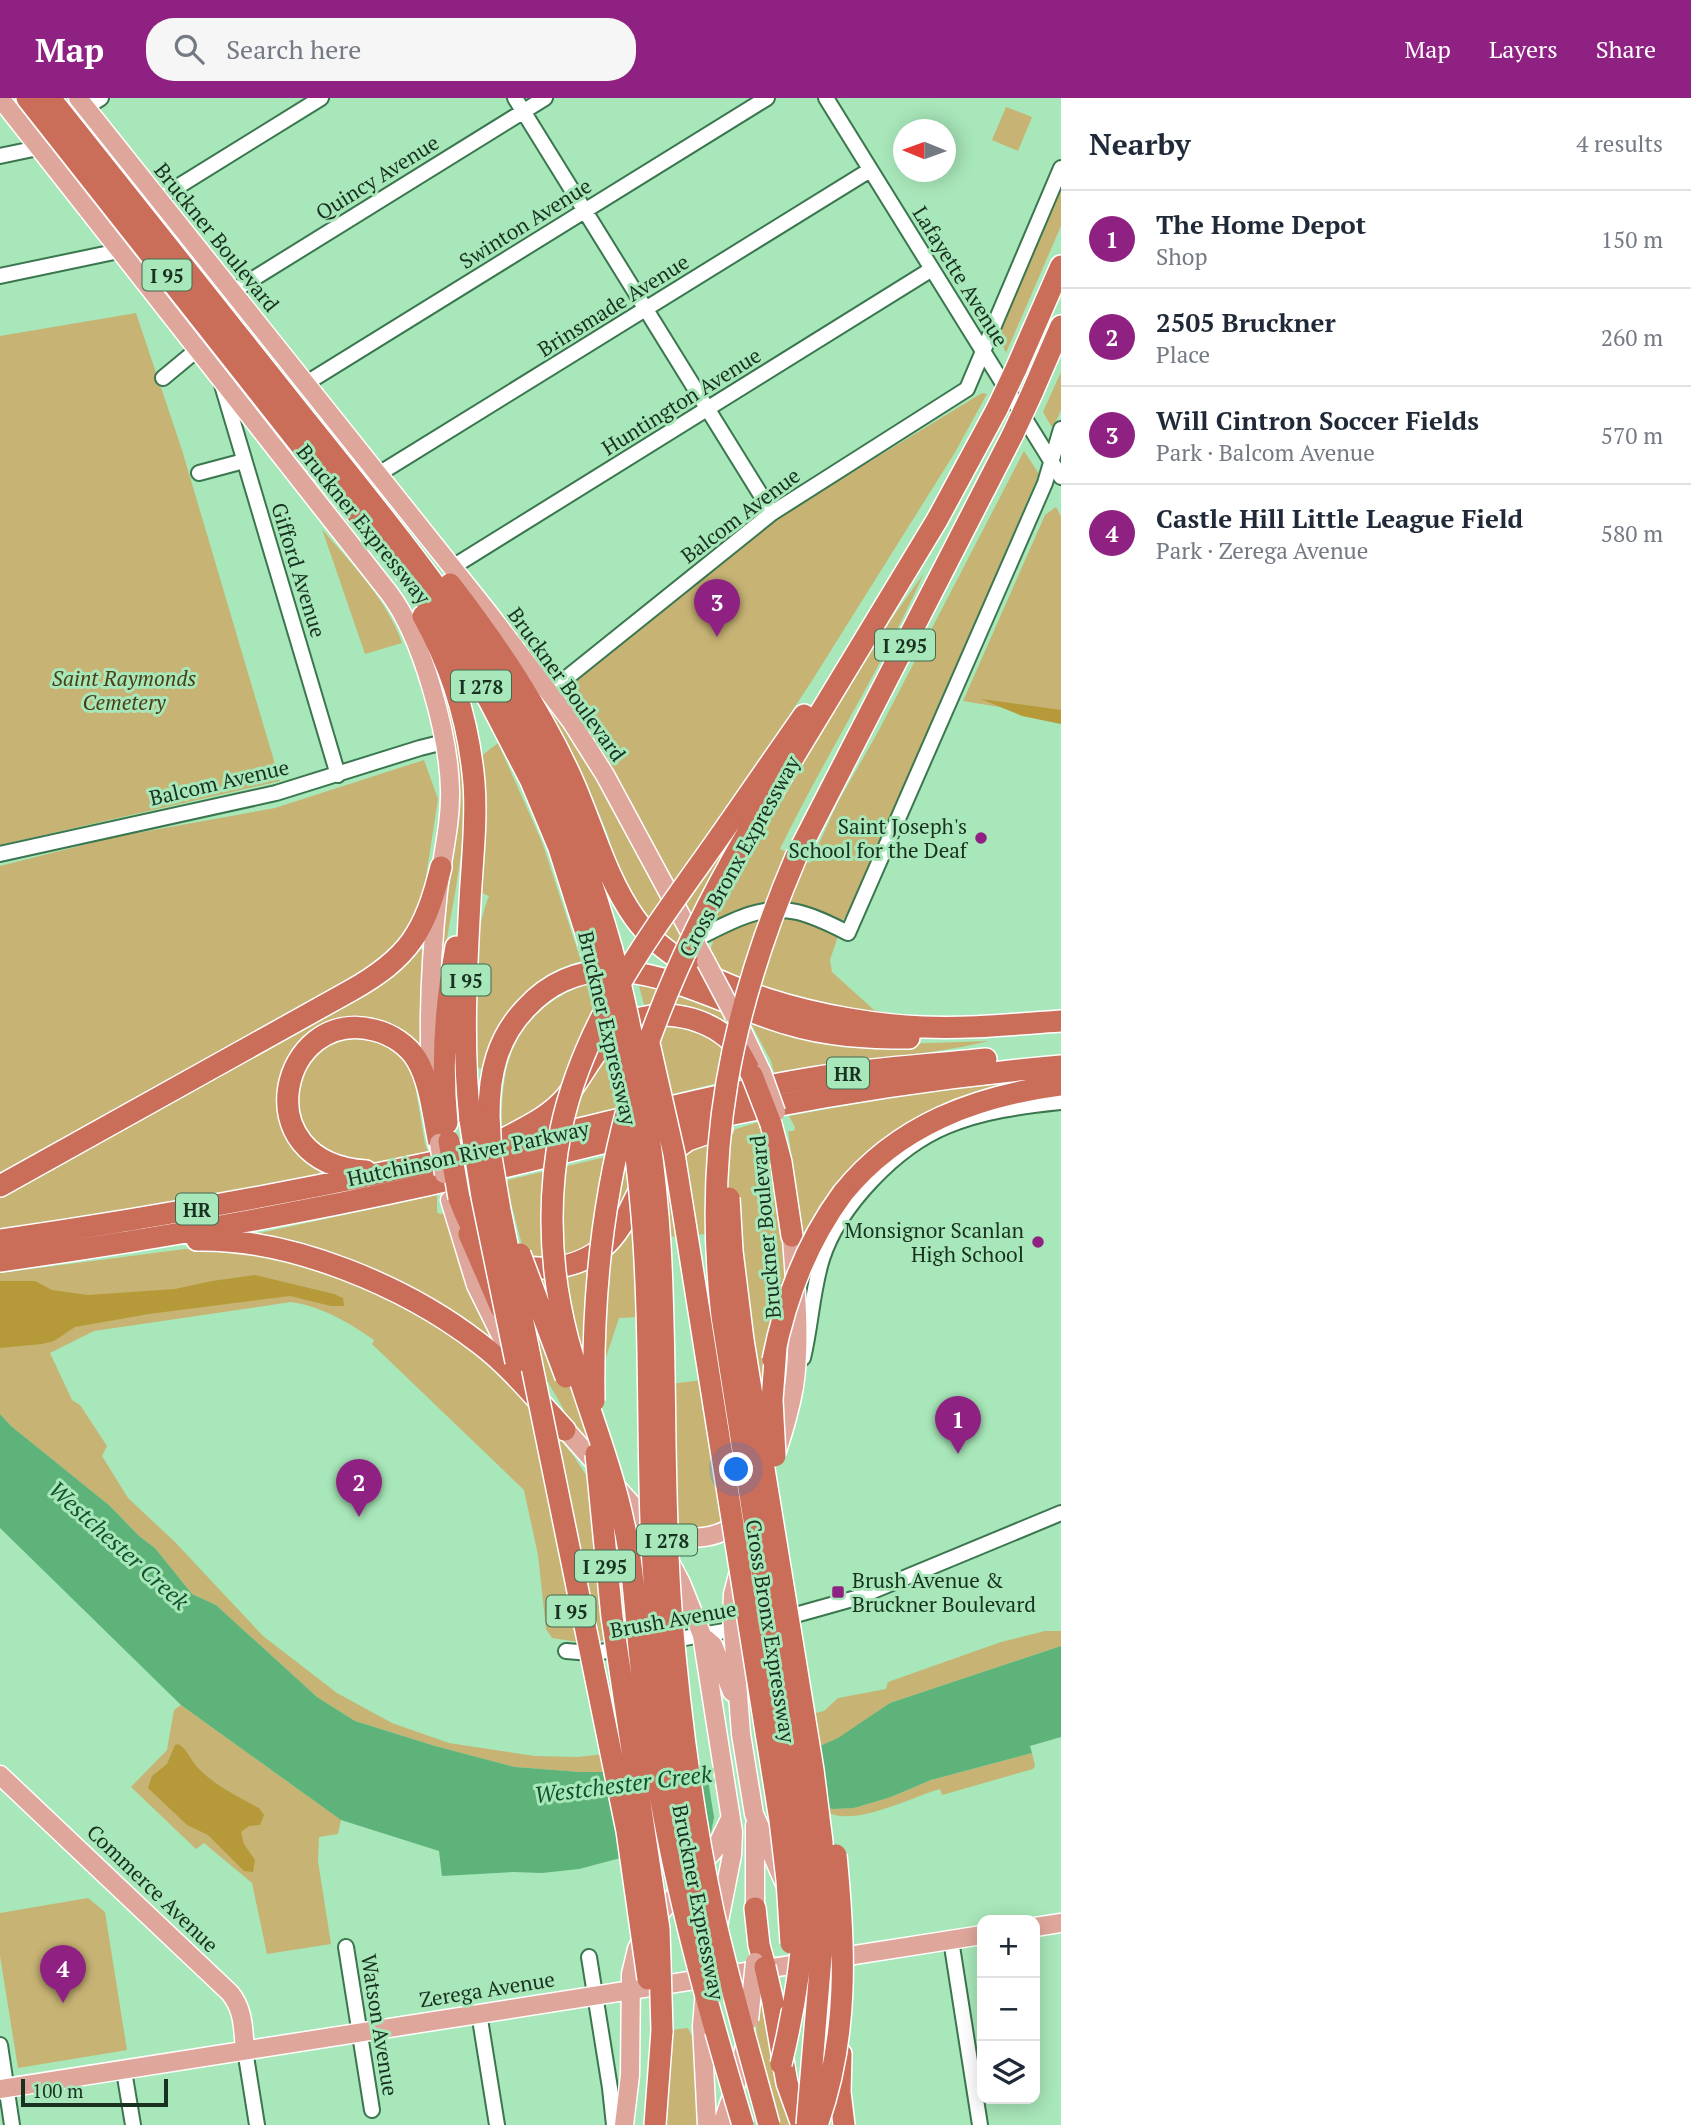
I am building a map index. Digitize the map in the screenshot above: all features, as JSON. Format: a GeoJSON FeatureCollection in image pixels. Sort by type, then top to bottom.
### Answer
{"type":"FeatureCollection","features":[{"type":"Feature","properties":{"kind":"highway","name":"Bruckner Expressway"},"geometry":{"type":"LineString","coordinates":[[27,98],[306,452],[421,593],[485,692],[515,748],[608,951],[640,1194],[647,1301],[653,1572],[670,1751],[699,1919],[748,2125]]}},
{"type":"Feature","properties":{"kind":"highway","name":"Bruckner Expressway"},"geometry":{"type":"LineString","coordinates":[[50,98],[426,572],[495,676],[535,747],[583,853],[640,1072],[656,1193],[662,1284],[668,1555],[676,1671],[686,1752],[714,1913],[769,2125]]}},
{"type":"Feature","properties":{"kind":"highway","name":"Cross Bronx Expressway"},"geometry":{"type":"LineString","coordinates":[[655,2125],[656,2032],[661,1963],[657,1909],[613,1629],[601,1523],[594,1417],[596,1284],[610,1177],[640,1063],[676,972],[715,891],[738,829],[929,535],[997,409],[1061,266]]}},
{"type":"Feature","properties":{"kind":"highway","name":"Cross Bronx Expressway"},"geometry":{"type":"LineString","coordinates":[[763,2125],[781,2064],[803,1954],[803,1843],[722,1316],[715,1224],[716,1169],[726,1079],[745,1001],[770,924],[796,857],[1013,434],[1061,326]]}},
{"type":"Feature","properties":{"kind":"highway"},"geometry":{"type":"LineString","coordinates":[[1032,394],[1061,341]]}},
{"type":"Feature","properties":{"kind":"highway","name":"I 95"},"geometry":{"type":"LineString","coordinates":[[306,452],[404,584],[446,663],[463,715],[474,787],[464,1023],[479,1117],[480,1189],[503,1304],[641,1918],[656,2032],[644,2125]]}},
{"type":"Feature","properties":{"kind":"highway"},"geometry":{"type":"LineString","coordinates":[[348,473],[424,552],[501,651],[533,702],[565,765],[628,908],[649,935],[676,958],[700,972],[755,994],[865,1021],[936,1027],[1061,1021]]}},
{"type":"Feature","properties":{"kind":"highway"},"geometry":{"type":"LineString","coordinates":[[738,829],[629,967],[606,1006],[579,1066],[566,1110],[556,1156],[552,1229],[558,1294],[573,1356],[616,1491],[627,1539],[649,1727],[665,1825],[702,1986],[743,2125]]}},
{"type":"Feature","properties":{"kind":"highway"},"geometry":{"type":"LineString","coordinates":[[444,1142],[444,1037],[449,987],[473,841]]}},
{"type":"Feature","properties":{"kind":"highway"},"geometry":{"type":"LineString","coordinates":[[0,1186],[350,992],[379,973],[402,954],[418,934],[430,906],[441,867]]}},
{"type":"Feature","properties":{"kind":"highway"},"geometry":{"type":"LineString","coordinates":[[770,924],[751,993],[737,1069],[729,1197],[736,1287],[814,1779],[822,1851],[823,1933],[807,2125]]}},
{"type":"Feature","properties":{"kind":"highway","name":"I 95"},"geometry":{"type":"LineString","coordinates":[[608,951],[646,1030],[671,1136],[783,1839],[790,1907],[791,1961],[789,2008],[781,2064]]}},
{"type":"Feature","properties":{"kind":"highway"},"geometry":{"type":"LineString","coordinates":[[633,1590],[615,1514],[519,1250],[496,1160],[479,1117],[500,1047],[513,1024],[530,1003],[551,987],[573,976],[618,970],[650,975],[776,1021],[845,1036],[910,1038],[1061,1029]]}},
{"type":"Feature","properties":{"kind":"highway"},"geometry":{"type":"LineString","coordinates":[[477,1153],[537,1121],[555,1108],[573,1088],[606,1040],[620,1028],[638,1020],[672,1015],[691,1019],[708,1026],[735,1045],[757,1074],[775,1123],[792,1236]]}},
{"type":"Feature","properties":{"kind":"highway"},"geometry":{"type":"LineString","coordinates":[[393,1170],[362,1171],[332,1165],[309,1150],[294,1130],[287,1106],[290,1079],[302,1056],[322,1038],[345,1030],[370,1029],[387,1034],[407,1048],[421,1070],[444,1142],[455,1199],[485,1275],[565,1430]]}},
{"type":"Feature","properties":{"kind":"highway","name":"Hutchinson River Parkway"},"geometry":{"type":"LineString","coordinates":[[0,1240],[200,1208],[393,1170],[477,1153],[678,1105],[806,1079],[859,1071],[1061,1052]]}},
{"type":"Feature","properties":{"kind":"highway"},"geometry":{"type":"LineString","coordinates":[[455,1199],[485,1246],[500,1257],[533,1267],[568,1265],[594,1254],[614,1236],[652,1170],[676,1147],[711,1131],[807,1101],[936,1080],[1061,1066]]}},
{"type":"Feature","properties":{"kind":"highway"},"geometry":{"type":"LineString","coordinates":[[772,1519],[767,1406],[776,1347],[785,1308],[798,1272],[817,1233],[843,1193],[884,1151],[929,1122],[995,1097],[1061,1085]]}},
{"type":"Feature","properties":{"kind":"highway","name":"Hutchinson River Parkway"},"geometry":{"type":"LineString","coordinates":[[0,1261],[128,1242],[377,1196],[663,1129],[807,1101]]}},
{"type":"Feature","properties":{"kind":"highway"},"geometry":{"type":"LineString","coordinates":[[128,1242],[210,1240],[263,1246],[311,1259],[375,1283],[422,1306],[480,1343],[565,1430]]}},
{"type":"Feature","properties":{"kind":"highway"},"geometry":{"type":"LineString","coordinates":[[776,1347],[772,1400],[775,1463],[829,1798],[842,1931],[843,1980],[838,2042],[829,2087],[817,2125]]}},
{"type":"Feature","properties":{"kind":"highway"},"geometry":{"type":"LineString","coordinates":[[755,1908],[759,1945],[787,2083],[802,2125]]}},
{"type":"Feature","properties":{"kind":"highway"},"geometry":{"type":"LineString","coordinates":[[840,2045],[840,2092],[844,2125]]}},
{"type":"Feature","properties":{"kind":"main road"},"geometry":{"type":"LineString","coordinates":[[0,98],[404,614],[418,648],[444,742],[450,799],[433,938],[430,1010],[431,1068],[444,1142]]}},
{"type":"Feature","properties":{"kind":"main road","name":"Bruckner Boulevard"},"geometry":{"type":"LineString","coordinates":[[88,101],[158,200],[452,568],[549,692],[594,755],[734,1016],[757,1074]]}},
{"type":"Feature","properties":{"kind":"main road","name":"Bruckner Boulevard"},"geometry":{"type":"LineString","coordinates":[[792,1236],[797,1341],[790,1405],[735,1582],[732,1605],[737,1704],[754,1814],[789,1893],[820,1943],[855,2125]]}},
{"type":"Feature","properties":{"kind":"main road"},"geometry":{"type":"LineString","coordinates":[[565,1430],[635,1508],[656,1537],[681,1583],[702,1635],[733,1832],[732,1855],[705,1990],[702,2026],[707,2125]]}},
{"type":"Feature","properties":{"kind":"main road"},"geometry":{"type":"LineString","coordinates":[[635,1508],[673,1534],[685,1538],[709,1536],[724,1532],[742,1520],[755,1506],[768,1481]]}},
{"type":"Feature","properties":{"kind":"main road"},"geometry":{"type":"LineString","coordinates":[[702,1635],[713,1644],[737,1704]]}},
{"type":"Feature","properties":{"kind":"main road","name":"Commerce Avenue"},"geometry":{"type":"LineString","coordinates":[[0,1775],[230,1993],[238,2002],[243,2017],[245,2050]]}},
{"type":"Feature","properties":{"kind":"main road"},"geometry":{"type":"LineString","coordinates":[[722,2125],[736,2084],[749,2020],[755,1962],[754,1814]]}},
{"type":"Feature","properties":{"kind":"main road"},"geometry":{"type":"LineString","coordinates":[[624,2125],[630,2075],[634,1957],[643,1934],[716,1848],[731,1815]]}},
{"type":"Feature","properties":{"kind":"main road"},"geometry":{"type":"LineString","coordinates":[[1040,1926],[1061,1923]]}},
{"type":"Feature","properties":{"kind":"main road","name":"Zerega Avenue"},"geometry":{"type":"LineString","coordinates":[[3,2089],[977,1936]]}},
{"type":"Feature","properties":{"kind":"street"},"geometry":{"type":"LineString","coordinates":[[158,200],[321,98]]}},
{"type":"Feature","properties":{"kind":"street"},"geometry":{"type":"LineString","coordinates":[[515,98],[772,513]]}},
{"type":"Feature","properties":{"kind":"street","name":"Quincy Avenue"},"geometry":{"type":"LineString","coordinates":[[232,292],[545,98]]}},
{"type":"Feature","properties":{"kind":"street","name":"Swinton Avenue"},"geometry":{"type":"LineString","coordinates":[[305,384],[767,98]]}},
{"type":"Feature","properties":{"kind":"street","name":"Lafayette Avenue"},"geometry":{"type":"LineString","coordinates":[[826,98],[1061,477]]}},
{"type":"Feature","properties":{"kind":"street"},"geometry":{"type":"LineString","coordinates":[[0,156],[38,148]]}},
{"type":"Feature","properties":{"kind":"street","name":"Balcom Avenue"},"geometry":{"type":"LineString","coordinates":[[549,692],[772,513],[964,392],[971,383],[982,349],[1061,168]]}},
{"type":"Feature","properties":{"kind":"street","name":"Brinsmade Avenue"},"geometry":{"type":"LineString","coordinates":[[377,475],[870,170]]}},
{"type":"Feature","properties":{"kind":"street"},"geometry":{"type":"LineString","coordinates":[[0,276],[119,251]]}},
{"type":"Feature","properties":{"kind":"street","name":"Huntington Avenue"},"geometry":{"type":"LineString","coordinates":[[452,568],[932,268]]}},
{"type":"Feature","properties":{"kind":"street"},"geometry":{"type":"LineString","coordinates":[[163,378],[198,349]]}},
{"type":"Feature","properties":{"kind":"street","name":"Gifford Avenue"},"geometry":{"type":"LineString","coordinates":[[219,377],[338,775]]}},
{"type":"Feature","properties":{"kind":"street"},"geometry":{"type":"LineString","coordinates":[[694,940],[746,915],[772,910],[802,913],[848,933],[1045,483],[1061,429]]}},
{"type":"Feature","properties":{"kind":"street"},"geometry":{"type":"LineString","coordinates":[[199,473],[244,461]]}},
{"type":"Feature","properties":{"kind":"street","name":"Balcom Avenue"},"geometry":{"type":"LineString","coordinates":[[0,854],[276,793],[419,747],[444,742]]}},
{"type":"Feature","properties":{"kind":"street"},"geometry":{"type":"LineString","coordinates":[[790,1405],[822,1258],[834,1232],[863,1191],[912,1146],[946,1126],[1008,1109],[1061,1102]]}},
{"type":"Feature","properties":{"kind":"street","name":"Brush Avenue"},"geometry":{"type":"LineString","coordinates":[[566,1651],[598,1653],[733,1630],[856,1598],[915,1576],[1061,1513]]}},
{"type":"Feature","properties":{"kind":"street"},"geometry":{"type":"LineString","coordinates":[[951,1940],[980,2125]]}},
{"type":"Feature","properties":{"kind":"street","name":"Watson Avenue"},"geometry":{"type":"LineString","coordinates":[[346,1947],[372,2110]]}},
{"type":"Feature","properties":{"kind":"street"},"geometry":{"type":"LineString","coordinates":[[589,1957],[614,2125]]}},
{"type":"Feature","properties":{"kind":"street"},"geometry":{"type":"LineString","coordinates":[[479,2013],[497,2125]]}},
{"type":"Feature","properties":{"kind":"street"},"geometry":{"type":"LineString","coordinates":[[0,2045],[3,2089],[12,2125]]}},
{"type":"Feature","properties":{"kind":"street"},"geometry":{"type":"LineString","coordinates":[[245,2050],[257,2125]]}},
{"type":"Feature","properties":{"kind":"street"},"geometry":{"type":"LineString","coordinates":[[124,2071],[133,2125]]}},
{"type":"Feature","properties":{"kind":"green space"},"geometry":{"type":"Polygon","coordinates":[[[1006,107],[1032,117],[1018,151],[992,140],[1006,107]]]}},
{"type":"Feature","properties":{"kind":"green space"},"geometry":{"type":"Polygon","coordinates":[[[1061,187],[1061,226],[1006,353],[997,332],[1061,187]]]}},
{"type":"Feature","properties":{"kind":"green space","name":"Saint Raymonds Cemetery"},"geometry":{"type":"Polygon","coordinates":[[[136,313],[182,450],[280,781],[0,845],[0,336],[136,313]]]}},
{"type":"Feature","properties":{"kind":"green space"},"geometry":{"type":"Polygon","coordinates":[[[1061,372],[1061,410],[1054,426],[1051,426],[1043,412],[1061,372]]]}},
{"type":"Feature","properties":{"kind":"green space"},"geometry":{"type":"Polygon","coordinates":[[[982,393],[987,394],[954,454],[779,731],[729,823],[756,839],[888,624],[924,573],[890,643],[780,849],[810,863],[838,802],[878,732],[1024,451],[1039,474],[846,917],[840,922],[806,908],[701,929],[692,924],[562,699],[565,689],[772,521],[982,393]]]}},
{"type":"Feature","properties":{"kind":"green space"},"geometry":{"type":"Polygon","coordinates":[[[1056,507],[1061,516],[1061,717],[963,701],[1045,515],[1056,507]]]}},
{"type":"Feature","properties":{"kind":"green space"},"geometry":{"type":"Polygon","coordinates":[[[322,529],[378,597],[402,643],[365,654],[322,529]]]}},
{"type":"Feature","properties":{"kind":"green space"},"geometry":{"type":"Polygon","coordinates":[[[429,648],[454,727],[461,760],[464,801],[459,871],[443,963],[438,1038],[440,933],[456,826],[426,649],[429,648]]]}},
{"type":"Feature","properties":{"kind":"green space"},"geometry":{"type":"Polygon","coordinates":[[[554,706],[573,733],[698,962],[689,958],[638,910],[618,870],[608,835],[582,774],[544,712],[554,706]]]}},
{"type":"Feature","properties":{"kind":"green space"},"geometry":{"type":"Polygon","coordinates":[[[498,743],[542,842],[581,961],[545,977],[518,1001],[497,1033],[483,1069],[478,1068],[475,1004],[476,957],[489,896],[479,892],[486,820],[481,756],[498,743]]]}},
{"type":"Feature","properties":{"kind":"green space"},"geometry":{"type":"Polygon","coordinates":[[[424,760],[438,799],[423,896],[418,910],[397,942],[401,946],[386,962],[0,1181],[0,866],[115,837],[275,808],[424,760]]]}},
{"type":"Feature","properties":{"kind":"green space"},"geometry":{"type":"Polygon","coordinates":[[[778,915],[807,921],[838,936],[830,960],[832,972],[874,1010],[899,1017],[802,1001],[724,974],[710,950],[713,942],[710,938],[754,918],[778,915]]]}},
{"type":"Feature","properties":{"kind":"green space"},"geometry":{"type":"Polygon","coordinates":[[[417,949],[427,950],[425,1061],[352,1023],[284,1080],[320,1171],[318,1176],[0,1232],[0,1191],[417,949]]]}},
{"type":"Feature","properties":{"kind":"green space"},"geometry":{"type":"Polygon","coordinates":[[[638,982],[725,1013],[722,1027],[645,1008],[638,982]]]}},
{"type":"Feature","properties":{"kind":"green space"},"geometry":{"type":"Polygon","coordinates":[[[587,983],[599,1031],[558,1099],[502,1130],[504,1080],[517,1040],[528,1023],[543,1008],[587,983]]]}},
{"type":"Feature","properties":{"kind":"green space"},"geometry":{"type":"Polygon","coordinates":[[[749,1020],[843,1046],[989,1041],[963,1047],[774,1073],[771,1061],[749,1020]]]}},
{"type":"Feature","properties":{"kind":"green space"},"geometry":{"type":"Polygon","coordinates":[[[686,1024],[723,1043],[745,1076],[534,1129],[597,1062],[641,1025],[686,1024]]]}},
{"type":"Feature","properties":{"kind":"green space"},"geometry":{"type":"Polygon","coordinates":[[[352,1034],[399,1047],[414,1079],[429,1154],[367,1165],[314,1148],[293,1100],[314,1051],[352,1034]]]}},
{"type":"Feature","properties":{"kind":"green space"},"geometry":{"type":"Polygon","coordinates":[[[1013,1082],[1014,1086],[967,1099],[798,1252],[793,1166],[788,1131],[794,1131],[795,1127],[789,1116],[916,1093],[1013,1082]]]}},
{"type":"Feature","properties":{"kind":"green space"},"geometry":{"type":"Polygon","coordinates":[[[762,1121],[777,1186],[786,1256],[788,1325],[784,1392],[779,1397],[740,1511],[714,1530],[673,1529],[652,1386],[729,1377],[707,1234],[654,1238],[656,1316],[619,1318],[583,1427],[601,1465],[541,1370],[526,1275],[565,1274],[660,1170],[701,1140],[762,1121]]]}},
{"type":"Feature","properties":{"kind":"green space"},"geometry":{"type":"Polygon","coordinates":[[[661,1144],[662,1148],[622,1213],[584,1251],[542,1262],[524,1253],[507,1187],[508,1180],[661,1144]]]}},
{"type":"Feature","properties":{"kind":"green space"},"geometry":{"type":"Polygon","coordinates":[[[437,1195],[437,1212],[446,1213],[471,1294],[499,1350],[484,1335],[254,1240],[255,1234],[437,1195]]]}},
{"type":"Feature","properties":{"kind":"green space"},"geometry":{"type":"Polygon","coordinates":[[[185,1249],[269,1254],[379,1290],[495,1362],[573,1455],[645,1566],[661,1632],[585,1643],[552,1638],[546,1629],[538,1555],[524,1490],[372,1344],[374,1340],[335,1316],[303,1304],[291,1302],[94,1331],[50,1353],[72,1400],[80,1405],[107,1446],[102,1456],[128,1498],[175,1542],[263,1636],[337,1693],[392,1723],[449,1743],[535,1756],[577,1757],[663,1748],[668,1772],[580,1772],[515,1767],[355,1721],[317,1697],[216,1605],[192,1594],[155,1548],[139,1536],[110,1506],[11,1426],[0,1414],[0,1273],[185,1249]]]}},
{"type":"Feature","properties":{"kind":"green space"},"geometry":{"type":"Polygon","coordinates":[[[1045,1631],[1061,1631],[1061,1646],[890,1703],[839,1738],[759,1773],[772,1723],[824,1711],[838,1698],[886,1689],[888,1682],[1001,1642],[1045,1631]]]}},
{"type":"Feature","properties":{"kind":"green space"},"geometry":{"type":"Polygon","coordinates":[[[181,1705],[341,1820],[338,1834],[319,1837],[318,1861],[331,1944],[267,1954],[252,1883],[204,1843],[196,1849],[131,1787],[167,1750],[174,1710],[181,1705]]]}},
{"type":"Feature","properties":{"kind":"green space"},"geometry":{"type":"Polygon","coordinates":[[[1032,1753],[1035,1766],[1033,1769],[942,1795],[940,1789],[865,1814],[840,1816],[804,1803],[833,1809],[854,1808],[891,1797],[931,1780],[1032,1753]]]}},
{"type":"Feature","properties":{"kind":"green space"},"geometry":{"type":"Polygon","coordinates":[[[88,1898],[105,1912],[127,2050],[18,2068],[0,1956],[0,1913],[88,1898]]]}},
{"type":"Feature","properties":{"kind":"green space"},"geometry":{"type":"Polygon","coordinates":[[[766,2002],[796,2125],[777,2125],[760,2064],[757,2017],[761,2003],[766,2002]]]}},
{"type":"Feature","properties":{"kind":"green space"},"geometry":{"type":"Polygon","coordinates":[[[688,2028],[694,2040],[697,2125],[664,2125],[671,2030],[688,2028]]]}},
{"type":"Feature","properties":{"kind":"shaded area"},"geometry":{"type":"Polygon","coordinates":[[[981,699],[1061,710],[1061,724],[1022,716],[981,699]]]}},
{"type":"Feature","properties":{"kind":"shaded area"},"geometry":{"type":"Polygon","coordinates":[[[255,1275],[334,1294],[343,1298],[344,1306],[331,1306],[290,1296],[149,1314],[75,1327],[54,1341],[0,1348],[0,1281],[35,1281],[52,1290],[88,1295],[175,1289],[255,1275]]]}},
{"type":"Feature","properties":{"kind":"shaded area"},"geometry":{"type":"Polygon","coordinates":[[[178,1744],[206,1775],[259,1808],[264,1815],[260,1825],[249,1826],[241,1832],[244,1844],[255,1860],[253,1872],[244,1871],[208,1835],[187,1825],[148,1788],[152,1776],[167,1764],[175,1745],[178,1744]]]}},
{"type":"Feature","properties":{"kind":"water","name":"Westchester Creek"},"geometry":{"type":"Polygon","coordinates":[[[0,1414],[11,1426],[110,1506],[139,1536],[155,1548],[192,1594],[216,1605],[317,1697],[355,1721],[435,1746],[515,1767],[580,1772],[668,1772],[710,1785],[750,1777],[838,1738],[890,1703],[1061,1646],[1061,1737],[1030,1746],[1032,1753],[931,1780],[891,1797],[854,1808],[833,1809],[804,1803],[715,1813],[709,1843],[632,1855],[579,1869],[542,1873],[442,1876],[439,1851],[341,1820],[181,1705],[0,1528],[0,1414]]]}},
{"type":"Feature","properties":{"kind":"pier"},"geometry":{"type":"Polygon","coordinates":[[[761,1768],[768,1808],[714,1817],[708,1780],[749,1774],[761,1768]]]}},
{"type":"Feature","properties":{"kind":"place","name":"Will Cintron Soccer Fields"},"geometry":{"type":"Point","coordinates":[717,637]}},
{"type":"Feature","properties":{"kind":"place","name":"Saint Joseph's School for the Deaf"},"geometry":{"type":"Point","coordinates":[981,838]}},
{"type":"Feature","properties":{"kind":"place","name":"Monsignor Scanlan High School"},"geometry":{"type":"Point","coordinates":[1038,1242]}},
{"type":"Feature","properties":{"kind":"place","name":"The Home Depot"},"geometry":{"type":"Point","coordinates":[958,1454]}},
{"type":"Feature","properties":{"kind":"place","name":"2505 Bruckner"},"geometry":{"type":"Point","coordinates":[359,1517]}},
{"type":"Feature","properties":{"kind":"place","name":"Brush Avenue & Bruckner Boulevard"},"geometry":{"type":"Point","coordinates":[838,1592]}},
{"type":"Feature","properties":{"kind":"place","name":"Castle Hill Little League Field"},"geometry":{"type":"Point","coordinates":[63,2003]}}]}
